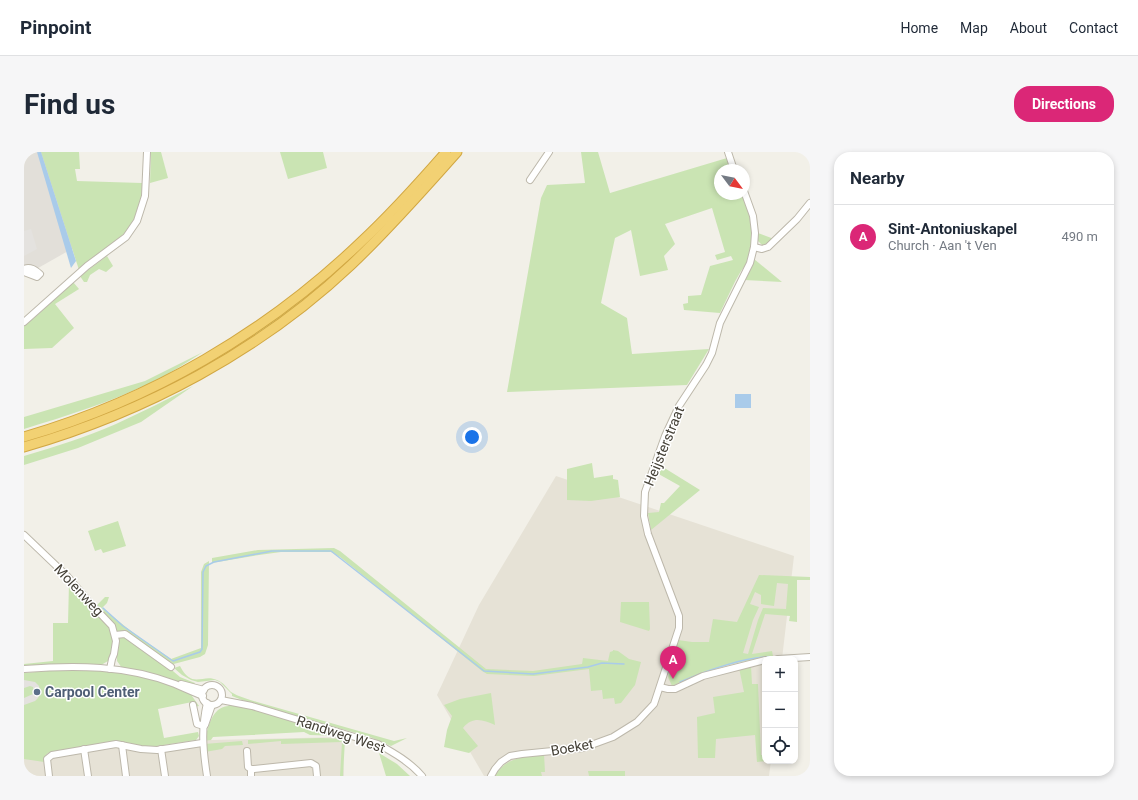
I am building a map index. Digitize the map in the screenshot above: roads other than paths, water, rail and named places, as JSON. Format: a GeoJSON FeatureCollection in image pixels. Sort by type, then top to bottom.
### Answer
{"type":"FeatureCollection","features":[{"type":"Feature","properties":{"kind":"highway"},"geometry":{"type":"LineString","coordinates":[[24,437],[82,418],[132,398],[186,371],[250,332],[326,274],[361,242],[446,152]]}},
{"type":"Feature","properties":{"kind":"highway"},"geometry":{"type":"LineString","coordinates":[[24,447],[82,429],[141,405],[199,375],[260,337],[315,296],[351,265],[398,217],[457,152]]}},
{"type":"Feature","properties":{"kind":"street"},"geometry":{"type":"LineString","coordinates":[[24,322],[87,266],[126,237],[130,232],[137,221],[145,196],[147,152]]}},
{"type":"Feature","properties":{"kind":"street"},"geometry":{"type":"LineString","coordinates":[[530,180],[549,152]]}},
{"type":"Feature","properties":{"kind":"street"},"geometry":{"type":"LineString","coordinates":[[728,152],[732,164]]}},
{"type":"Feature","properties":{"kind":"street","name":"Heijsterstraat"},"geometry":{"type":"LineString","coordinates":[[660,687],[679,628],[679,616],[648,534],[644,516],[645,492],[664,436],[679,406],[706,365],[712,353],[720,323],[750,263],[754,247],[755,233],[753,216],[747,200]]}},
{"type":"Feature","properties":{"kind":"street"},"geometry":{"type":"LineString","coordinates":[[754,247],[762,249],[768,247],[797,219],[810,203]]}},
{"type":"Feature","properties":{"kind":"street","name":"Molenweg"},"geometry":{"type":"LineString","coordinates":[[24,535],[68,577],[112,626],[115,635]]}},
{"type":"Feature","properties":{"kind":"street"},"geometry":{"type":"LineString","coordinates":[[112,669],[116,659],[114,654],[116,641],[115,635],[123,633],[171,667]]}},
{"type":"Feature","properties":{"kind":"street"},"geometry":{"type":"LineString","coordinates":[[798,658],[810,657]]}},
{"type":"Feature","properties":{"kind":"street"},"geometry":{"type":"LineString","coordinates":[[660,687],[675,689],[703,676],[762,661]]}},
{"type":"Feature","properties":{"kind":"street"},"geometry":{"type":"LineString","coordinates":[[24,669],[81,666],[112,669],[151,677],[176,685],[181,684],[203,693],[210,704],[203,728],[202,743],[207,776]]}},
{"type":"Feature","properties":{"kind":"street"},"geometry":{"type":"LineString","coordinates":[[203,693],[209,686],[215,686],[220,690],[221,698],[217,704],[210,704]]}},
{"type":"Feature","properties":{"kind":"street","name":"Boeket"},"geometry":{"type":"LineString","coordinates":[[492,776],[495,769],[501,762],[510,756],[583,748],[614,737],[637,722],[647,712],[654,704],[660,687]]}},
{"type":"Feature","properties":{"kind":"street","name":"Randweg West"},"geometry":{"type":"LineString","coordinates":[[221,698],[378,744],[397,754],[408,762],[422,776]]}},
{"type":"Feature","properties":{"kind":"street"},"geometry":{"type":"LineString","coordinates":[[193,705],[197,724],[203,728]]}},
{"type":"Feature","properties":{"kind":"street"},"geometry":{"type":"LineString","coordinates":[[49,776],[47,759],[49,757],[84,749],[122,745],[141,749],[162,749],[202,743]]}},
{"type":"Feature","properties":{"kind":"street"},"geometry":{"type":"LineString","coordinates":[[122,745],[126,776]]}},
{"type":"Feature","properties":{"kind":"street"},"geometry":{"type":"LineString","coordinates":[[84,749],[88,776]]}},
{"type":"Feature","properties":{"kind":"street"},"geometry":{"type":"LineString","coordinates":[[162,749],[165,776]]}},
{"type":"Feature","properties":{"kind":"street"},"geometry":{"type":"LineString","coordinates":[[247,751],[248,767],[251,773],[311,763],[315,764],[317,776]]}},
{"type":"Feature","properties":{"kind":"water"},"geometry":{"type":"Polygon","coordinates":[[[37,152],[41,152],[76,261],[71,268],[37,152]]]}},
{"type":"Feature","properties":{"kind":"water"},"geometry":{"type":"Polygon","coordinates":[[[735,394],[751,394],[751,408],[735,408],[735,394]]]}},
{"type":"Feature","properties":{"kind":"waterway"},"geometry":{"type":"LineString","coordinates":[[103,608],[123,626],[173,661],[200,652],[202,649],[203,572],[206,566],[214,562],[272,551],[331,551],[484,671],[533,674],[588,667],[602,663],[624,664]]}},
{"type":"Feature","properties":{"kind":"waterway"},"geometry":{"type":"LineString","coordinates":[[680,682],[702,673],[740,661],[762,658]]}},
{"type":"Feature","properties":{"kind":"place","name":"Sint-Antoniuskapel"},"geometry":{"type":"Point","coordinates":[673,679]}},
{"type":"Feature","properties":{"kind":"place","name":"Carpool Center"},"geometry":{"type":"Point","coordinates":[37,692]}}]}
